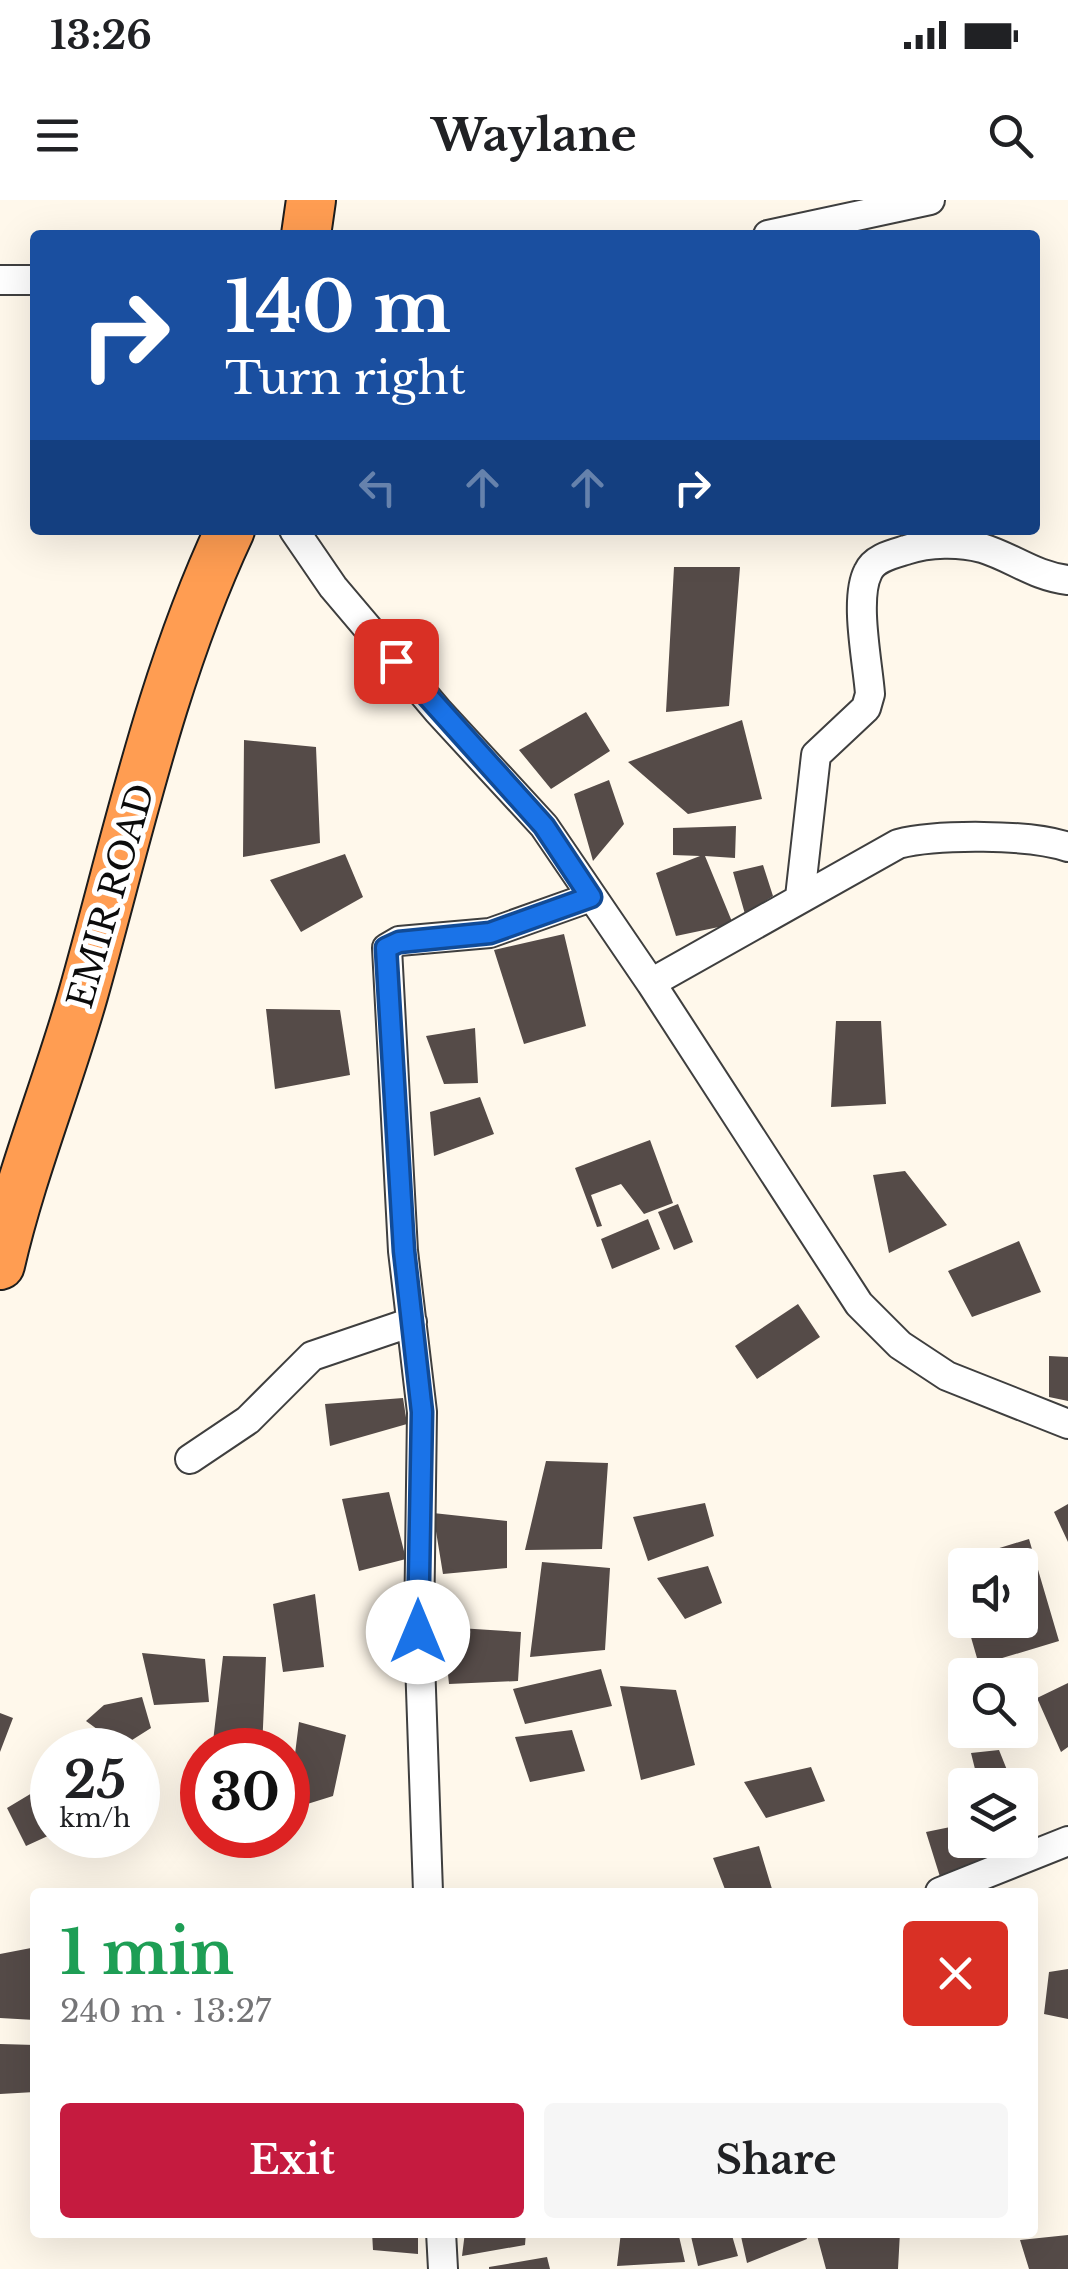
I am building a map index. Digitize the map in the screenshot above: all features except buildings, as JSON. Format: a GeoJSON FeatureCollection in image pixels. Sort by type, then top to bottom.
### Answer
{"type":"FeatureCollection","features":[{"type":"Feature","properties":{"kind":"highway"},"geometry":{"type":"LineString","coordinates":[[307,230],[311,200]]}},
{"type":"Feature","properties":{"kind":"highway"},"geometry":{"type":"LineString","coordinates":[[338,230],[341,200]]}},
{"type":"Feature","properties":{"kind":"highway","name":"EMIR ROAD"},"geometry":{"type":"LineString","coordinates":[[0,1157],[57,989],[158,632],[198,535]]}},
{"type":"Feature","properties":{"kind":"highway","name":"EMIR ROAD"},"geometry":{"type":"LineString","coordinates":[[0,1265],[16,1194],[74,1027],[183,640],[228,535]]}},
{"type":"Feature","properties":{"kind":"street"},"geometry":{"type":"LineString","coordinates":[[791,230],[930,200]]}},
{"type":"Feature","properties":{"kind":"street"},"geometry":{"type":"LineString","coordinates":[[0,280],[30,280]]}},
{"type":"Feature","properties":{"kind":"street"},"geometry":{"type":"LineString","coordinates":[[298,535],[356,614],[438,711],[544,826],[651,983],[858,1304],[900,1345],[947,1376],[1068,1424]]}},
{"type":"Feature","properties":{"kind":"street"},"geometry":{"type":"LineString","coordinates":[[800,898],[816,754],[866,708],[870,694],[863,591],[868,570],[884,557],[916,546],[946,544],[982,548],[1042,577],[1068,580]]}},
{"type":"Feature","properties":{"kind":"street"},"geometry":{"type":"LineString","coordinates":[[651,983],[898,844],[927,836],[1068,847]]}},
{"type":"Feature","properties":{"kind":"street"},"geometry":{"type":"LineString","coordinates":[[428,1888],[418,1632],[422,1412],[404,1251],[386,948],[399,942],[490,933],[591,897]]}},
{"type":"Feature","properties":{"kind":"street"},"geometry":{"type":"LineString","coordinates":[[190,1459],[248,1420],[312,1356],[412,1322]]}},
{"type":"Feature","properties":{"kind":"street"},"geometry":{"type":"LineString","coordinates":[[950,1888],[1068,1841]]}},
{"type":"Feature","properties":{"kind":"street"},"geometry":{"type":"LineString","coordinates":[[441,2238],[443,2269]]}},
{"type":"Feature","properties":{"kind":"route"},"geometry":{"type":"LineString","coordinates":[[396,661],[544,826],[591,897],[490,933],[399,942],[386,948],[404,1251],[422,1412],[418,1632]]}}]}
